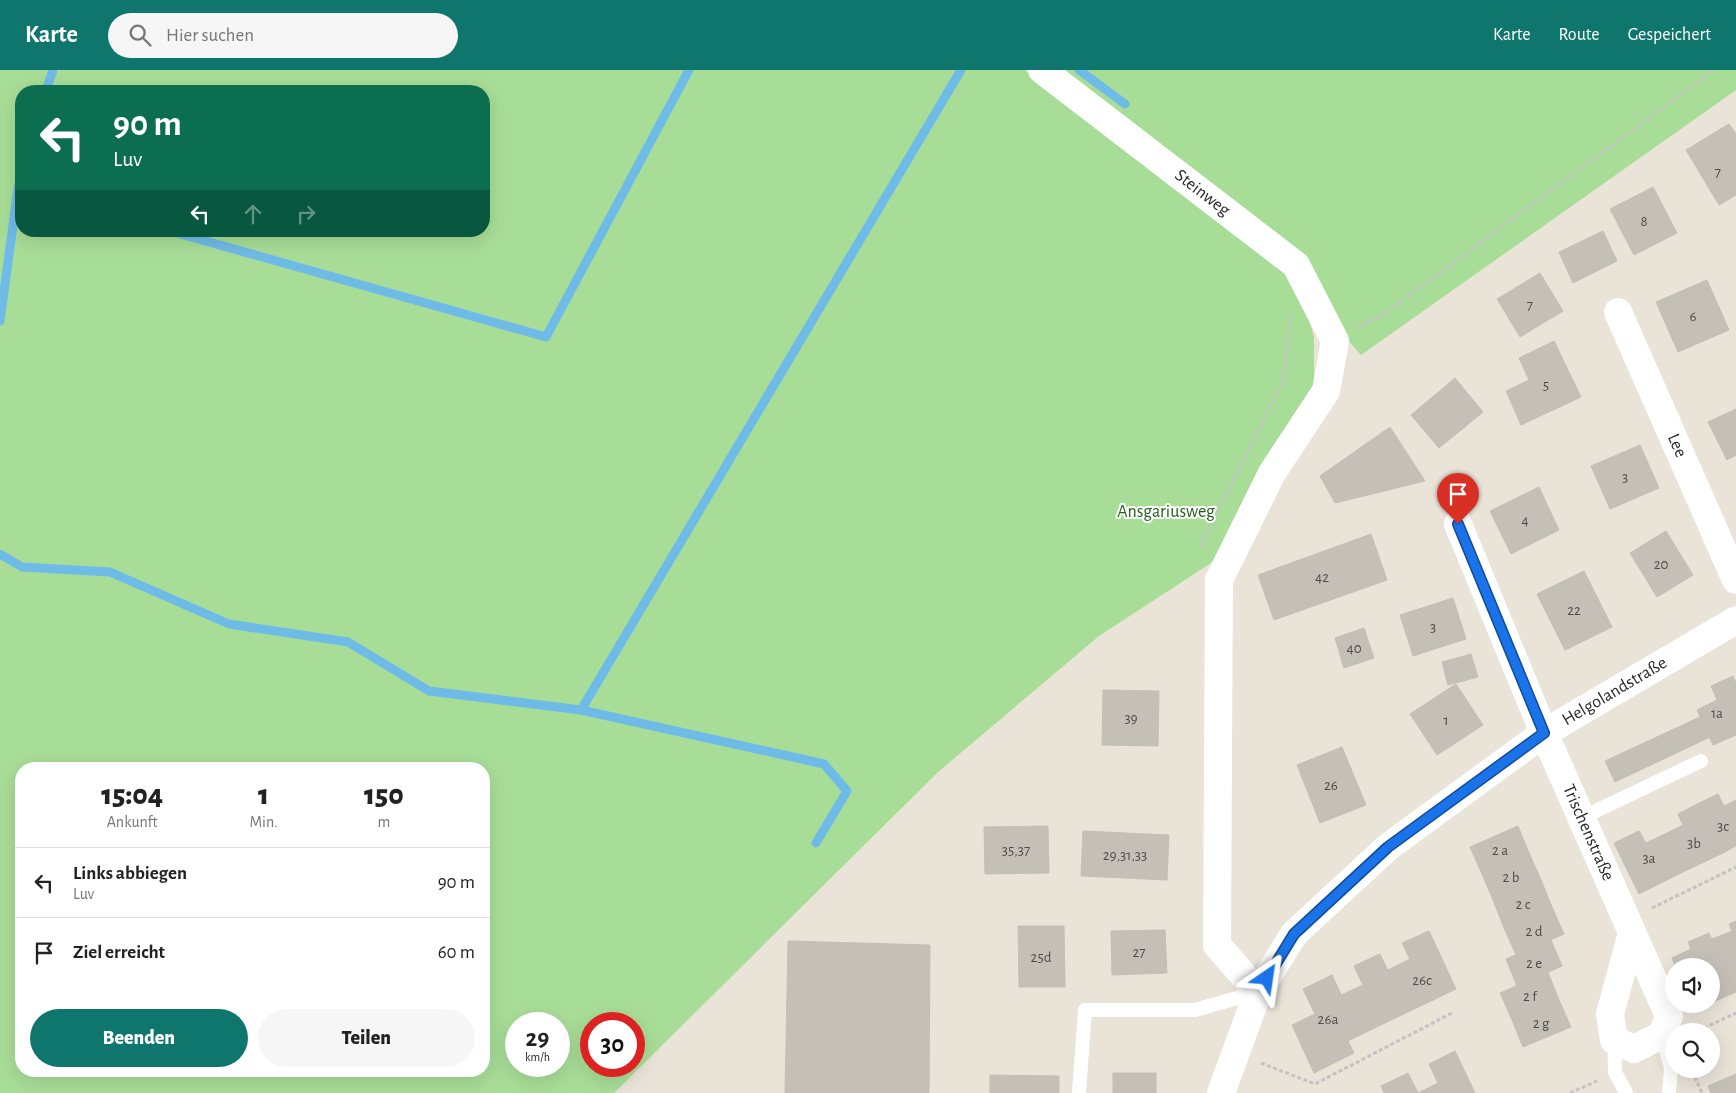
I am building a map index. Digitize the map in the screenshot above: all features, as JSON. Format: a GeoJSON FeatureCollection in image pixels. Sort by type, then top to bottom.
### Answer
{"type":"FeatureCollection","features":[{"type":"Feature","properties":{"kind":"street","name":"Steinweg"},"geometry":{"type":"LineString","coordinates":[[1042,70],[1296,265],[1335,341]]}},
{"type":"Feature","properties":{"kind":"street","name":"Lee"},"geometry":{"type":"LineString","coordinates":[[1618,312],[1736,580]]}},
{"type":"Feature","properties":{"kind":"street"},"geometry":{"type":"LineString","coordinates":[[1221,1093],[1234,1053],[1258,992],[1217,945],[1218,580],[1272,474],[1326,390],[1335,341]]}},
{"type":"Feature","properties":{"kind":"street","name":"Trischenstraße"},"geometry":{"type":"LineString","coordinates":[[1458,524],[1544,733],[1668,1016],[1662,1035]]}},
{"type":"Feature","properties":{"kind":"street","name":"Helgolandstraße"},"geometry":{"type":"LineString","coordinates":[[1258,992],[1294,934],[1388,847],[1544,733],[1736,620]]}},
{"type":"Feature","properties":{"kind":"street"},"geometry":{"type":"LineString","coordinates":[[1629,927],[1610,1014],[1614,1040],[1634,1049],[1662,1035]]}},
{"type":"Feature","properties":{"kind":"lane"},"geometry":{"type":"LineString","coordinates":[[1581,818],[1702,761]]}},
{"type":"Feature","properties":{"kind":"lane"},"geometry":{"type":"LineString","coordinates":[[1079,1093],[1085,1010],[1194,1010],[1258,992]]}},
{"type":"Feature","properties":{"kind":"lane"},"geometry":{"type":"LineString","coordinates":[[1662,1035],[1671,1068],[1669,1093]]}},
{"type":"Feature","properties":{"kind":"lane"},"geometry":{"type":"LineString","coordinates":[[1614,1040],[1615,1072],[1626,1093]]}},
{"type":"Feature","properties":{"kind":"path"},"geometry":{"type":"LineString","coordinates":[[1335,341],[1384,314],[1714,70]]}},
{"type":"Feature","properties":{"kind":"path"},"geometry":{"type":"LineString","coordinates":[[1218,580],[1201,543],[1284,381],[1288,324],[1296,265]]}},
{"type":"Feature","properties":{"kind":"path"},"geometry":{"type":"LineString","coordinates":[[1629,927],[1736,867]]}},
{"type":"Feature","properties":{"kind":"path"},"geometry":{"type":"LineString","coordinates":[[1234,1053],[1315,1084],[1452,1013]]}},
{"type":"Feature","properties":{"kind":"path"},"geometry":{"type":"LineString","coordinates":[[1715,1023],[1736,1013]]}},
{"type":"Feature","properties":{"kind":"path"},"geometry":{"type":"LineString","coordinates":[[1696,1078],[1702,1093]]}},
{"type":"Feature","properties":{"kind":"green space","name":"Ansgariusweg"},"geometry":{"type":"Polygon","coordinates":[[[0,70],[1025,70],[1277,259],[1302,297],[1314,337],[1314,384],[1217,559],[1099,636],[938,772],[645,1062],[645,1012],[580,1012],[580,1077],[630,1077],[614,1093],[0,1093],[0,70]]]}},
{"type":"Feature","properties":{"kind":"green space"},"geometry":{"type":"Polygon","coordinates":[[[1062,70],[1736,70],[1736,90],[1361,355],[1333,323],[1301,254],[1062,70]]]}},
{"type":"Feature","properties":{"kind":"building"},"geometry":{"type":"Polygon","coordinates":[[[1729,124],[1736,134],[1736,195],[1719,205],[1686,150],[1729,124]]]}},
{"type":"Feature","properties":{"kind":"building"},"geometry":{"type":"Polygon","coordinates":[[[1653,187],[1677,233],[1634,255],[1610,209],[1653,187]]]}},
{"type":"Feature","properties":{"kind":"building"},"geometry":{"type":"Polygon","coordinates":[[[1603,231],[1617,261],[1573,283],[1559,252],[1603,231]]]}},
{"type":"Feature","properties":{"kind":"building"},"geometry":{"type":"Polygon","coordinates":[[[1540,273],[1563,311],[1520,337],[1497,299],[1540,273]]]}},
{"type":"Feature","properties":{"kind":"building"},"geometry":{"type":"Polygon","coordinates":[[[1707,280],[1729,330],[1678,352],[1656,302],[1707,280]]]}},
{"type":"Feature","properties":{"kind":"building"},"geometry":{"type":"Polygon","coordinates":[[[1554,341],[1581,397],[1521,425],[1506,391],[1529,380],[1519,358],[1554,341]]]}},
{"type":"Feature","properties":{"kind":"building"},"geometry":{"type":"Polygon","coordinates":[[[1455,378],[1483,412],[1439,448],[1411,415],[1455,378]]]}},
{"type":"Feature","properties":{"kind":"building"},"geometry":{"type":"Polygon","coordinates":[[[1736,409],[1736,455],[1727,460],[1708,422],[1736,409]]]}},
{"type":"Feature","properties":{"kind":"building"},"geometry":{"type":"Polygon","coordinates":[[[1390,427],[1425,481],[1335,503],[1320,476],[1390,427]]]}},
{"type":"Feature","properties":{"kind":"building"},"geometry":{"type":"Polygon","coordinates":[[[1640,445],[1659,488],[1610,509],[1591,466],[1640,445]]]}},
{"type":"Feature","properties":{"kind":"building"},"geometry":{"type":"Polygon","coordinates":[[[1539,487],[1559,530],[1511,554],[1490,511],[1539,487]]]}},
{"type":"Feature","properties":{"kind":"building"},"geometry":{"type":"Polygon","coordinates":[[[1666,531],[1693,575],[1657,597],[1630,553],[1666,531]]]}},
{"type":"Feature","properties":{"kind":"building"},"geometry":{"type":"Polygon","coordinates":[[[1371,534],[1387,580],[1274,620],[1258,575],[1371,534]]]}},
{"type":"Feature","properties":{"kind":"building"},"geometry":{"type":"Polygon","coordinates":[[[1584,571],[1612,627],[1565,650],[1537,594],[1584,571]]]}},
{"type":"Feature","properties":{"kind":"building"},"geometry":{"type":"Polygon","coordinates":[[[1453,598],[1466,639],[1413,656],[1400,615],[1453,598]]]}},
{"type":"Feature","properties":{"kind":"building"},"geometry":{"type":"Polygon","coordinates":[[[1364,628],[1374,658],[1344,668],[1335,638],[1364,628]]]}},
{"type":"Feature","properties":{"kind":"building"},"geometry":{"type":"Polygon","coordinates":[[[1471,654],[1478,677],[1448,685],[1442,662],[1471,654]]]}},
{"type":"Feature","properties":{"kind":"building"},"geometry":{"type":"Polygon","coordinates":[[[1733,676],[1736,683],[1736,735],[1713,745],[1697,710],[1717,700],[1711,686],[1733,676]]]}},
{"type":"Feature","properties":{"kind":"building"},"geometry":{"type":"Polygon","coordinates":[[[1456,684],[1483,725],[1437,755],[1410,714],[1456,684]]]}},
{"type":"Feature","properties":{"kind":"building"},"geometry":{"type":"Polygon","coordinates":[[[1103,690],[1159,691],[1158,746],[1102,745],[1103,690]]]}},
{"type":"Feature","properties":{"kind":"building"},"geometry":{"type":"Polygon","coordinates":[[[1700,717],[1710,737],[1615,782],[1605,761],[1700,717]]]}},
{"type":"Feature","properties":{"kind":"building"},"geometry":{"type":"Polygon","coordinates":[[[1342,747],[1366,805],[1320,823],[1297,765],[1342,747]]]}},
{"type":"Feature","properties":{"kind":"building"},"geometry":{"type":"Polygon","coordinates":[[[1718,794],[1724,806],[1736,800],[1736,846],[1723,853],[1699,803],[1718,794]]]}},
{"type":"Feature","properties":{"kind":"building"},"geometry":{"type":"Polygon","coordinates":[[[1699,803],[1723,853],[1683,872],[1665,834],[1683,825],[1678,814],[1699,803]]]}},
{"type":"Feature","properties":{"kind":"building"},"geometry":{"type":"Polygon","coordinates":[[[1048,826],[1049,873],[985,874],[984,827],[1048,826]]]}},
{"type":"Feature","properties":{"kind":"building"},"geometry":{"type":"Polygon","coordinates":[[[1518,826],[1529,853],[1482,874],[1470,847],[1518,826]]]}},
{"type":"Feature","properties":{"kind":"building"},"geometry":{"type":"Polygon","coordinates":[[[1083,831],[1169,835],[1167,880],[1081,876],[1083,831]]]}},
{"type":"Feature","properties":{"kind":"building"},"geometry":{"type":"Polygon","coordinates":[[[1639,831],[1646,843],[1665,834],[1683,872],[1639,894],[1614,843],[1639,831]]]}},
{"type":"Feature","properties":{"kind":"building"},"geometry":{"type":"Polygon","coordinates":[[[1529,853],[1541,880],[1493,900],[1482,874],[1529,853]]]}},
{"type":"Feature","properties":{"kind":"building"},"geometry":{"type":"Polygon","coordinates":[[[1541,880],[1552,907],[1504,928],[1493,900],[1541,880]]]}},
{"type":"Feature","properties":{"kind":"building"},"geometry":{"type":"Polygon","coordinates":[[[1552,907],[1564,934],[1516,955],[1504,928],[1552,907]]]}},
{"type":"Feature","properties":{"kind":"building"},"geometry":{"type":"Polygon","coordinates":[[[1736,921],[1736,992],[1712,939],[1732,931],[1729,924],[1736,921]]]}},
{"type":"Feature","properties":{"kind":"building"},"geometry":{"type":"Polygon","coordinates":[[[1018,926],[1064,926],[1065,987],[1019,987],[1018,926]]]}},
{"type":"Feature","properties":{"kind":"building"},"geometry":{"type":"Polygon","coordinates":[[[1165,930],[1167,973],[1112,975],[1111,931],[1165,930]]]}},
{"type":"Feature","properties":{"kind":"building"},"geometry":{"type":"Polygon","coordinates":[[[1429,931],[1456,989],[1408,1012],[1388,970],[1410,959],[1402,943],[1429,931]]]}},
{"type":"Feature","properties":{"kind":"building"},"geometry":{"type":"Polygon","coordinates":[[[1709,933],[1736,992],[1720,999],[1720,958],[1672,958],[1691,949],[1688,942],[1709,933]]]}},
{"type":"Feature","properties":{"kind":"building"},"geometry":{"type":"Polygon","coordinates":[[[1551,940],[1562,966],[1517,986],[1506,959],[1551,940]]]}},
{"type":"Feature","properties":{"kind":"building"},"geometry":{"type":"Polygon","coordinates":[[[788,941],[930,945],[929,1093],[785,1093],[788,941]]]}},
{"type":"Feature","properties":{"kind":"building"},"geometry":{"type":"Polygon","coordinates":[[[1380,954],[1408,1012],[1360,1035],[1341,995],[1363,985],[1354,966],[1380,954]]]}},
{"type":"Feature","properties":{"kind":"building"},"geometry":{"type":"Polygon","coordinates":[[[1548,972],[1559,1000],[1512,1020],[1500,993],[1548,972]]]}},
{"type":"Feature","properties":{"kind":"building"},"geometry":{"type":"Polygon","coordinates":[[[1332,975],[1360,1035],[1348,1041],[1354,1053],[1314,1073],[1292,1025],[1315,1014],[1303,989],[1332,975]]]}},
{"type":"Feature","properties":{"kind":"building"},"geometry":{"type":"Polygon","coordinates":[[[1559,1000],[1571,1027],[1523,1047],[1512,1020],[1559,1000]]]}},
{"type":"Feature","properties":{"kind":"building"},"geometry":{"type":"Polygon","coordinates":[[[1455,1051],[1475,1093],[1418,1093],[1438,1083],[1429,1064],[1455,1051]]]}},
{"type":"Feature","properties":{"kind":"building"},"geometry":{"type":"Polygon","coordinates":[[[1113,1073],[1156,1073],[1156,1093],[1113,1093],[1113,1073]]]}},
{"type":"Feature","properties":{"kind":"building"},"geometry":{"type":"Polygon","coordinates":[[[1408,1073],[1418,1093],[1384,1093],[1381,1086],[1408,1073]]]}},
{"type":"Feature","properties":{"kind":"building"},"geometry":{"type":"Polygon","coordinates":[[[1736,1074],[1736,1093],[1711,1093],[1708,1086],[1736,1074]]]}},
{"type":"Feature","properties":{"kind":"building"},"geometry":{"type":"Polygon","coordinates":[[[990,1075],[1059,1076],[1059,1093],[990,1093],[990,1075]]]}},
{"type":"Feature","properties":{"kind":"waterway"},"geometry":{"type":"LineString","coordinates":[[48,85],[53,70]]}},
{"type":"Feature","properties":{"kind":"waterway"},"geometry":{"type":"LineString","coordinates":[[191,237],[546,337],[689,70]]}},
{"type":"Feature","properties":{"kind":"waterway"},"geometry":{"type":"LineString","coordinates":[[0,554],[22,567],[110,572],[229,624],[348,642],[429,691],[581,710],[961,70]]}},
{"type":"Feature","properties":{"kind":"waterway"},"geometry":{"type":"LineString","coordinates":[[1079,70],[1125,104]]}},
{"type":"Feature","properties":{"kind":"waterway"},"geometry":{"type":"LineString","coordinates":[[0,321],[15,210]]}},
{"type":"Feature","properties":{"kind":"waterway"},"geometry":{"type":"LineString","coordinates":[[581,710],[824,764],[847,791],[816,843]]}},
{"type":"Feature","properties":{"kind":"route"},"geometry":{"type":"LineString","coordinates":[[1267,978],[1294,934],[1388,847],[1544,733],[1458,524]]}}]}
